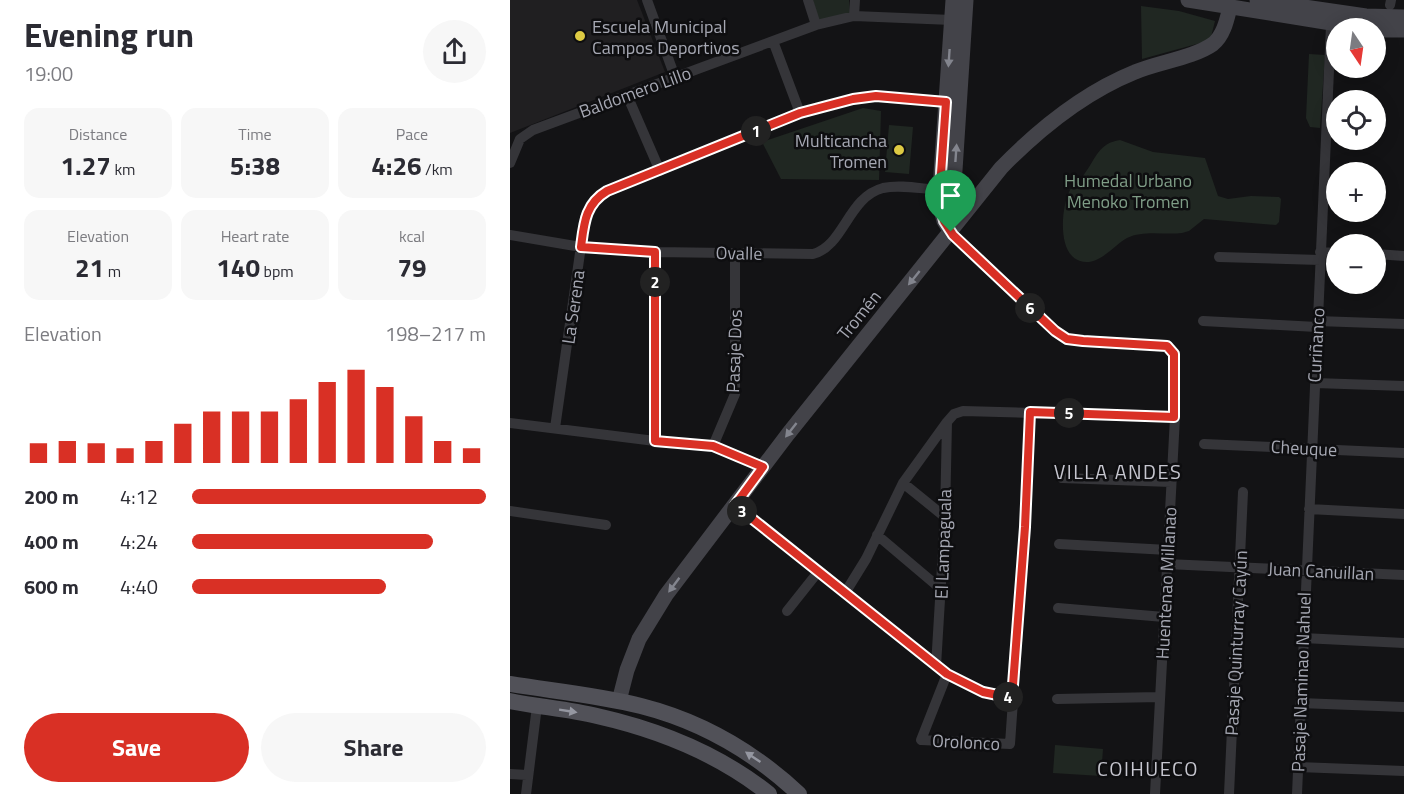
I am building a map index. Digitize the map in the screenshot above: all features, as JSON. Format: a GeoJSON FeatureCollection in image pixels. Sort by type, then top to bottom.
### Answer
{"type":"FeatureCollection","features":[{"type":"Feature","properties":{"kind":"main road"},"geometry":{"type":"LineString","coordinates":[[510,684],[619,701],[682,720],[722,738],[759,761],[799,794]]}},
{"type":"Feature","properties":{"kind":"main road"},"geometry":{"type":"LineString","coordinates":[[510,701],[596,716],[652,731]]}},
{"type":"Feature","properties":{"kind":"main road"},"geometry":{"type":"LineString","coordinates":[[619,701],[623,712],[631,719],[652,731],[721,761],[769,794]]}},
{"type":"Feature","properties":{"kind":"street"},"geometry":{"type":"LineString","coordinates":[[647,0],[675,77]]}},
{"type":"Feature","properties":{"kind":"street"},"geometry":{"type":"LineString","coordinates":[[808,0],[816,25]]}},
{"type":"Feature","properties":{"kind":"street"},"geometry":{"type":"LineString","coordinates":[[854,16],[855,0]]}},
{"type":"Feature","properties":{"kind":"street"},"geometry":{"type":"LineString","coordinates":[[951,232],[945,225],[940,209],[940,190],[953,0]]}},
{"type":"Feature","properties":{"kind":"street"},"geometry":{"type":"LineString","coordinates":[[951,232],[966,0]]}},
{"type":"Feature","properties":{"kind":"street"},"geometry":{"type":"LineString","coordinates":[[1188,0],[1330,18],[1404,17]]}},
{"type":"Feature","properties":{"kind":"street"},"geometry":{"type":"LineString","coordinates":[[1257,0],[1330,18]]}},
{"type":"Feature","properties":{"kind":"street","name":"Tromén"},"geometry":{"type":"LineString","coordinates":[[619,701],[627,670],[647,624],[666,596],[763,467],[1000,168],[1038,132],[1087,96],[1146,67],[1205,49],[1216,41],[1224,29],[1227,6]]}},
{"type":"Feature","properties":{"kind":"street","name":"Baldomero Lillo"},"geometry":{"type":"LineString","coordinates":[[510,163],[520,139],[533,130],[816,25],[854,16],[952,20]]}},
{"type":"Feature","properties":{"kind":"street"},"geometry":{"type":"LineString","coordinates":[[1386,30],[1404,30]]}},
{"type":"Feature","properties":{"kind":"street"},"geometry":{"type":"LineString","coordinates":[[773,41],[800,113]]}},
{"type":"Feature","properties":{"kind":"street","name":"Curiñanco"},"geometry":{"type":"LineString","coordinates":[[1306,570],[1327,78]]}},
{"type":"Feature","properties":{"kind":"street"},"geometry":{"type":"LineString","coordinates":[[627,95],[660,171]]}},
{"type":"Feature","properties":{"kind":"street","name":"La Serena"},"geometry":{"type":"LineString","coordinates":[[555,428],[585,218],[596,198],[607,191],[800,113],[865,97],[946,102]]}},
{"type":"Feature","properties":{"kind":"street","name":"Ovalle"},"geometry":{"type":"LineString","coordinates":[[510,235],[581,247],[655,252],[808,254],[826,247],[861,201],[875,191],[892,187],[940,190]]}},
{"type":"Feature","properties":{"kind":"street","name":"Huentenao Millanao"},"geometry":{"type":"LineString","coordinates":[[951,232],[1055,331],[1067,339],[1163,346],[1170,348],[1174,357],[1174,417],[1155,794]]}},
{"type":"Feature","properties":{"kind":"street"},"geometry":{"type":"LineString","coordinates":[[655,252],[655,441]]}},
{"type":"Feature","properties":{"kind":"street","name":"Pasaje Dos"},"geometry":{"type":"LineString","coordinates":[[713,446],[735,394],[735,253]]}},
{"type":"Feature","properties":{"kind":"street"},"geometry":{"type":"LineString","coordinates":[[1219,257],[1326,255]]}},
{"type":"Feature","properties":{"kind":"street"},"geometry":{"type":"LineString","coordinates":[[1386,255],[1404,256]]}},
{"type":"Feature","properties":{"kind":"street"},"geometry":{"type":"LineString","coordinates":[[1203,321],[1404,324]]}},
{"type":"Feature","properties":{"kind":"street"},"geometry":{"type":"LineString","coordinates":[[1315,383],[1404,386]]}},
{"type":"Feature","properties":{"kind":"street"},"geometry":{"type":"LineString","coordinates":[[845,593],[866,559],[903,483],[954,414],[963,411],[1174,417]]}},
{"type":"Feature","properties":{"kind":"street"},"geometry":{"type":"LineString","coordinates":[[735,505],[947,674],[983,692],[1012,698],[1025,527],[1030,412]]}},
{"type":"Feature","properties":{"kind":"street","name":"El Lampaguala"},"geometry":{"type":"LineString","coordinates":[[936,666],[942,590],[947,422]]}},
{"type":"Feature","properties":{"kind":"street"},"geometry":{"type":"LineString","coordinates":[[510,423],[713,446],[763,467]]}},
{"type":"Feature","properties":{"kind":"street","name":"Cheuque"},"geometry":{"type":"LineString","coordinates":[[1204,444],[1404,453]]}},
{"type":"Feature","properties":{"kind":"street"},"geometry":{"type":"LineString","coordinates":[[1062,478],[1171,482]]}},
{"type":"Feature","properties":{"kind":"street"},"geometry":{"type":"LineString","coordinates":[[903,483],[945,517]]}},
{"type":"Feature","properties":{"kind":"street","name":"Pasaje Quinturray Cayún"},"geometry":{"type":"LineString","coordinates":[[1229,794],[1243,492]]}},
{"type":"Feature","properties":{"kind":"street"},"geometry":{"type":"LineString","coordinates":[[1309,509],[1404,514]]}},
{"type":"Feature","properties":{"kind":"street"},"geometry":{"type":"LineString","coordinates":[[510,511],[606,525]]}},
{"type":"Feature","properties":{"kind":"street"},"geometry":{"type":"LineString","coordinates":[[877,535],[942,590]]}},
{"type":"Feature","properties":{"kind":"street"},"geometry":{"type":"LineString","coordinates":[[1059,544],[1168,550]]}},
{"type":"Feature","properties":{"kind":"street","name":"Juan Canuillan"},"geometry":{"type":"LineString","coordinates":[[1167,564],[1404,575]]}},
{"type":"Feature","properties":{"kind":"street","name":"Pasaje Naminao Nahuel"},"geometry":{"type":"LineString","coordinates":[[1297,794],[1306,570]]}},
{"type":"Feature","properties":{"kind":"street"},"geometry":{"type":"LineString","coordinates":[[787,611],[818,572]]}},
{"type":"Feature","properties":{"kind":"street"},"geometry":{"type":"LineString","coordinates":[[1058,608],[1164,617]]}},
{"type":"Feature","properties":{"kind":"street"},"geometry":{"type":"LineString","coordinates":[[1303,638],[1404,643]]}},
{"type":"Feature","properties":{"kind":"street","name":"Orolonco"},"geometry":{"type":"LineString","coordinates":[[947,674],[921,740],[1010,744],[1012,698]]}},
{"type":"Feature","properties":{"kind":"street"},"geometry":{"type":"LineString","coordinates":[[1057,699],[1160,697]]}},
{"type":"Feature","properties":{"kind":"street"},"geometry":{"type":"LineString","coordinates":[[1300,703],[1404,707]]}},
{"type":"Feature","properties":{"kind":"street"},"geometry":{"type":"LineString","coordinates":[[525,794],[537,706]]}},
{"type":"Feature","properties":{"kind":"street"},"geometry":{"type":"LineString","coordinates":[[1298,767],[1404,771]]}},
{"type":"Feature","properties":{"kind":"street"},"geometry":{"type":"LineString","coordinates":[[510,774],[527,775]]}},
{"type":"Feature","properties":{"kind":"shaded area","name":"Escuela Municipal Campos Deportivos"},"geometry":{"type":"Polygon","coordinates":[[[510,0],[637,0],[665,72],[510,133],[510,0]]]}},
{"type":"Feature","properties":{"kind":"green space"},"geometry":{"type":"Polygon","coordinates":[[[813,0],[849,0],[850,13],[819,22],[813,0]]]}},
{"type":"Feature","properties":{"kind":"green space"},"geometry":{"type":"Polygon","coordinates":[[[1141,6],[1179,11],[1215,21],[1211,37],[1204,42],[1142,59],[1141,6]]]}},
{"type":"Feature","properties":{"kind":"green space"},"geometry":{"type":"Polygon","coordinates":[[[1309,54],[1325,55],[1320,128],[1310,127],[1306,118],[1309,54]]]}},
{"type":"Feature","properties":{"kind":"green space"},"geometry":{"type":"Polygon","coordinates":[[[863,108],[881,111],[879,180],[781,179],[762,142],[863,108]]]}},
{"type":"Feature","properties":{"kind":"green space","name":"Multicancha Tromen"},"geometry":{"type":"Polygon","coordinates":[[[889,125],[913,127],[909,174],[885,172],[889,125]]]}},
{"type":"Feature","properties":{"kind":"green space","name":"Humedal Urbano Menoko Tromen"},"geometry":{"type":"Polygon","coordinates":[[[1120,140],[1153,152],[1205,158],[1218,196],[1228,199],[1251,196],[1279,197],[1281,199],[1279,222],[1276,225],[1204,219],[1189,231],[1182,233],[1147,233],[1127,238],[1093,261],[1080,261],[1073,257],[1064,240],[1063,218],[1067,198],[1070,190],[1103,148],[1107,144],[1120,140]]]}},
{"type":"Feature","properties":{"kind":"green space"},"geometry":{"type":"Polygon","coordinates":[[[1055,745],[1103,749],[1101,776],[1053,773],[1055,745]]]}},
{"type":"Feature","properties":{"kind":"place","name":"Escuela Municipal Campos Deportivos"},"geometry":{"type":"Point","coordinates":[580,36]}},
{"type":"Feature","properties":{"kind":"place","name":"Multicancha Tromen"},"geometry":{"type":"Point","coordinates":[899,150]}},
{"type":"Feature","properties":{"kind":"district","name":"VILLA ANDES"},"geometry":{"type":"Point","coordinates":[1118,471]}},
{"type":"Feature","properties":{"kind":"district","name":"COIHUECO"},"geometry":{"type":"Point","coordinates":[1148,768]}},
{"type":"Feature","properties":{"kind":"route"},"geometry":{"type":"LineString","coordinates":[[876,96],[946,102],[939,202],[945,225],[951,232],[1055,331],[1067,339],[1167,346],[1174,354],[1174,417],[1030,412],[1025,527],[1012,698],[983,692],[947,674],[735,505],[763,467],[713,446],[655,441],[655,252],[581,247],[585,218],[591,204],[607,191],[800,113],[853,99],[876,96]]}}]}
